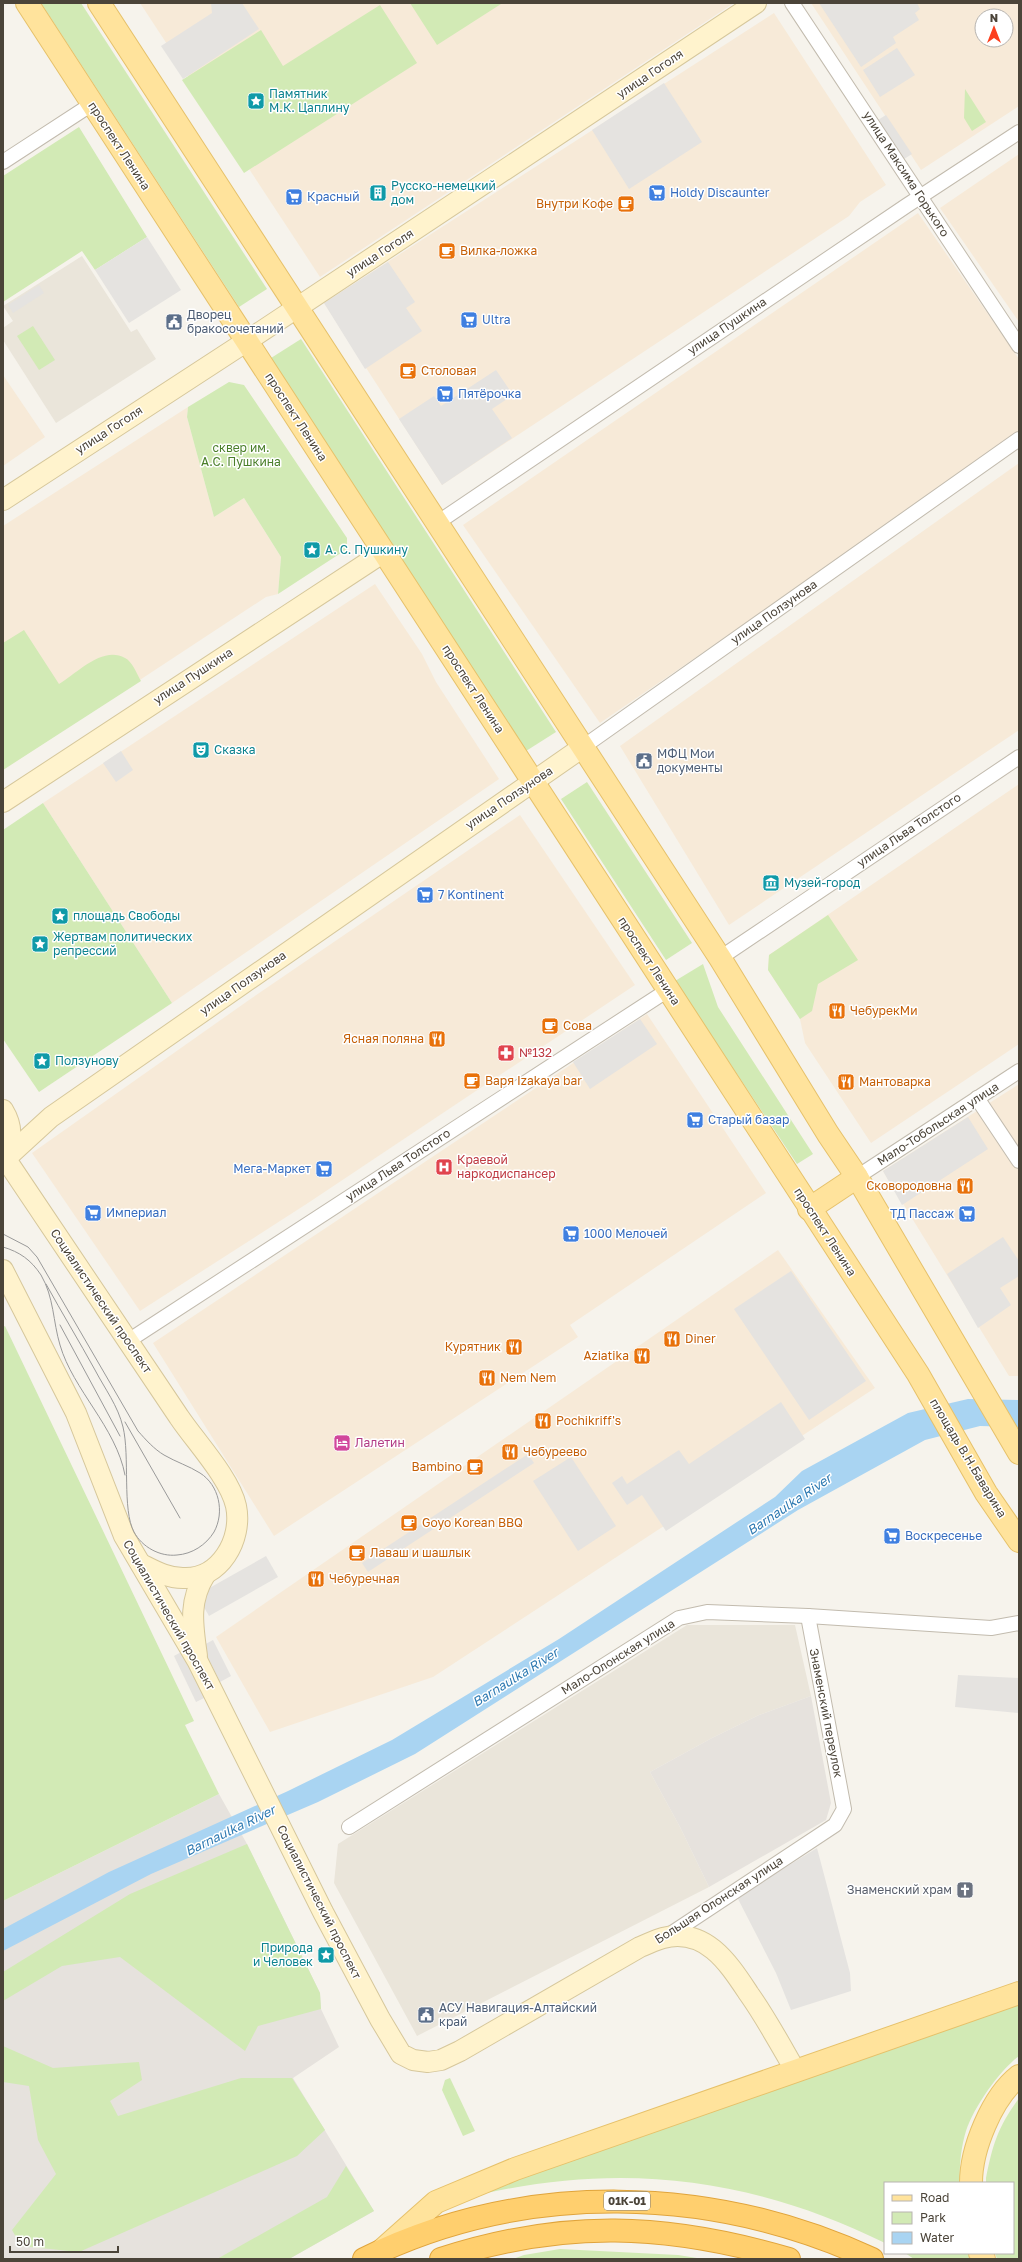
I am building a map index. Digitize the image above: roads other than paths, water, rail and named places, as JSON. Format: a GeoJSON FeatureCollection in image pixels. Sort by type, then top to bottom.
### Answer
{"type":"FeatureCollection","features":[{"type":"Feature","properties":{"kind":"highway","name":"01К-01"},"geometry":{"type":"LineString","coordinates":[[373,2255],[422,2234],[463,2221],[506,2210],[558,2203],[612,2201],[662,2203],[746,2217],[841,2245],[872,2259]]}},
{"type":"Feature","properties":{"kind":"highway"},"geometry":{"type":"LineString","coordinates":[[441,2259],[510,2239],[582,2230],[650,2231],[693,2236],[790,2259]]}},
{"type":"Feature","properties":{"kind":"main road","name":"проспект Ленина"},"geometry":{"type":"LineString","coordinates":[[27,3],[533,781],[809,1209],[918,1374]]}},
{"type":"Feature","properties":{"kind":"main road"},"geometry":{"type":"LineString","coordinates":[[99,3],[720,958],[828,1134],[857,1177],[1019,1452]]}},
{"type":"Feature","properties":{"kind":"main road"},"geometry":{"type":"LineString","coordinates":[[809,1209],[857,1177]]}},
{"type":"Feature","properties":{"kind":"main road","name":"площадь В.Н.Баварина"},"geometry":{"type":"LineString","coordinates":[[918,1374],[986,1493],[1019,1541]]}},
{"type":"Feature","properties":{"kind":"main road"},"geometry":{"type":"LineString","coordinates":[[373,2255],[436,2202],[515,2169],[1019,1993]]}},
{"type":"Feature","properties":{"kind":"main road"},"geometry":{"type":"LineString","coordinates":[[971,2182],[978,2140],[993,2109],[1019,2076]]}},
{"type":"Feature","properties":{"kind":"main road"},"geometry":{"type":"LineString","coordinates":[[740,2246],[771,2259]]}},
{"type":"Feature","properties":{"kind":"street","name":"улица Гоголя"},"geometry":{"type":"LineString","coordinates":[[3,500],[247,341],[756,3]]}},
{"type":"Feature","properties":{"kind":"street","name":"улица Максима Горького"},"geometry":{"type":"LineString","coordinates":[[792,3],[1019,346]]}},
{"type":"Feature","properties":{"kind":"street"},"geometry":{"type":"LineString","coordinates":[[3,162],[92,104]]}},
{"type":"Feature","properties":{"kind":"street","name":"улица Пушкина"},"geometry":{"type":"LineString","coordinates":[[437,523],[920,196],[1019,132]]}},
{"type":"Feature","properties":{"kind":"street","name":"улица Ползунова"},"geometry":{"type":"LineString","coordinates":[[3,1162],[51,1118],[1019,440]]}},
{"type":"Feature","properties":{"kind":"street","name":"улица Пушкина"},"geometry":{"type":"LineString","coordinates":[[3,802],[384,552]]}},
{"type":"Feature","properties":{"kind":"street","name":"улица Льва Толстого"},"geometry":{"type":"LineString","coordinates":[[720,958],[1019,757]]}},
{"type":"Feature","properties":{"kind":"street","name":"улица Льва Толстого"},"geometry":{"type":"LineString","coordinates":[[128,1342],[630,1013],[668,990]]}},
{"type":"Feature","properties":{"kind":"street","name":"Мало-Тобольская улица"},"geometry":{"type":"LineString","coordinates":[[857,1177],[1019,1071]]}},
{"type":"Feature","properties":{"kind":"street"},"geometry":{"type":"LineString","coordinates":[[978,1098],[1019,1161]]}},
{"type":"Feature","properties":{"kind":"street"},"geometry":{"type":"LineString","coordinates":[[3,1110],[9,1119],[12,1134],[11,1144],[3,1162]]}},
{"type":"Feature","properties":{"kind":"street","name":"Социалистический проспект"},"geometry":{"type":"LineString","coordinates":[[3,1162],[225,1482],[236,1505],[236,1530],[230,1550],[217,1567],[205,1575]]}},
{"type":"Feature","properties":{"kind":"street","name":"Социалистический проспект"},"geometry":{"type":"LineString","coordinates":[[3,1270],[76,1412],[124,1536],[198,1662],[293,1852],[380,2019],[401,2054],[414,2060],[428,2062],[441,2060],[460,2052]]}},
{"type":"Feature","properties":{"kind":"street"},"geometry":{"type":"LineString","coordinates":[[141,1564],[164,1576],[185,1578],[205,1575]]}},
{"type":"Feature","properties":{"kind":"street"},"geometry":{"type":"LineString","coordinates":[[198,1662],[192,1607],[197,1588],[205,1575]]}},
{"type":"Feature","properties":{"kind":"street","name":"Мало-Олонская улица"},"geometry":{"type":"LineString","coordinates":[[349,1827],[679,1618],[707,1612],[808,1616],[991,1628],[1019,1624]]}},
{"type":"Feature","properties":{"kind":"street","name":"Знаменский переулок"},"geometry":{"type":"LineString","coordinates":[[808,1616],[844,1809]]}},
{"type":"Feature","properties":{"kind":"street","name":"Большая Олонская улица"},"geometry":{"type":"LineString","coordinates":[[460,2052],[640,1947],[664,1938],[835,1825],[844,1809]]}},
{"type":"Feature","properties":{"kind":"street"},"geometry":{"type":"LineString","coordinates":[[664,1938],[692,1939],[707,1944],[720,1954],[769,2022],[795,2070]]}},
{"type":"Feature","properties":{"kind":"water","name":"Barnaulka River"},"geometry":{"type":"Polygon","coordinates":[[[968,1399],[1019,1400],[1019,1427],[980,1426],[925,1440],[798,1510],[415,1754],[318,1802],[151,1874],[3,1951],[3,1929],[109,1872],[288,1791],[392,1740],[559,1639],[775,1497],[802,1471],[908,1413],[968,1399]]]}},
{"type":"Feature","properties":{"kind":"tram line"},"geometry":{"type":"LineString","coordinates":[[3,1234],[28,1247],[37,1257],[138,1431],[160,1453],[200,1473],[212,1484],[218,1500],[219,1516],[217,1524],[211,1537],[203,1545],[193,1551],[177,1555],[158,1553],[142,1542],[134,1532],[130,1522],[128,1510],[125,1439],[121,1419],[111,1398],[46,1284]]}},
{"type":"Feature","properties":{"kind":"tram line"},"geometry":{"type":"LineString","coordinates":[[3,1247],[15,1251],[25,1257],[41,1275],[48,1292],[60,1345],[66,1362],[74,1378],[113,1441],[120,1457],[125,1475]]}},
{"type":"Feature","properties":{"kind":"tram line"},"geometry":{"type":"LineString","coordinates":[[60,1325],[120,1436]]}},
{"type":"Feature","properties":{"kind":"tram line"},"geometry":{"type":"LineString","coordinates":[[125,1422],[180,1518]]}},
{"type":"Feature","properties":{"kind":"place","name":"Памятник М.К. Цаплину"},"geometry":{"type":"Point","coordinates":[256,101]}},
{"type":"Feature","properties":{"kind":"place","name":"Русско-немецкий дом"},"geometry":{"type":"Point","coordinates":[378,193]}},
{"type":"Feature","properties":{"kind":"place","name":"Holdy Discaunter"},"geometry":{"type":"Point","coordinates":[657,193]}},
{"type":"Feature","properties":{"kind":"place","name":"Красный"},"geometry":{"type":"Point","coordinates":[294,197]}},
{"type":"Feature","properties":{"kind":"place","name":"Внутри Кофе"},"geometry":{"type":"Point","coordinates":[626,204]}},
{"type":"Feature","properties":{"kind":"place","name":"Вилка-ложка"},"geometry":{"type":"Point","coordinates":[447,251]}},
{"type":"Feature","properties":{"kind":"place","name":"Ultra"},"geometry":{"type":"Point","coordinates":[469,320]}},
{"type":"Feature","properties":{"kind":"place","name":"Дворец бракосочетаний"},"geometry":{"type":"Point","coordinates":[174,322]}},
{"type":"Feature","properties":{"kind":"place","name":"Столовая"},"geometry":{"type":"Point","coordinates":[408,371]}},
{"type":"Feature","properties":{"kind":"place","name":"Пятёрочка"},"geometry":{"type":"Point","coordinates":[445,394]}},
{"type":"Feature","properties":{"kind":"place","name":"А. С. Пушкину"},"geometry":{"type":"Point","coordinates":[312,550]}},
{"type":"Feature","properties":{"kind":"place","name":"Сказка"},"geometry":{"type":"Point","coordinates":[201,750]}},
{"type":"Feature","properties":{"kind":"place","name":"МФЦ Мои документы"},"geometry":{"type":"Point","coordinates":[644,761]}},
{"type":"Feature","properties":{"kind":"place","name":"Музей-город"},"geometry":{"type":"Point","coordinates":[771,883]}},
{"type":"Feature","properties":{"kind":"place","name":"7 Kontinent"},"geometry":{"type":"Point","coordinates":[425,895]}},
{"type":"Feature","properties":{"kind":"place","name":"площадь Свободы"},"geometry":{"type":"Point","coordinates":[60,916]}},
{"type":"Feature","properties":{"kind":"place","name":"Жертвам политических репрессий"},"geometry":{"type":"Point","coordinates":[40,944]}},
{"type":"Feature","properties":{"kind":"place","name":"ЧебурекМи"},"geometry":{"type":"Point","coordinates":[837,1011]}},
{"type":"Feature","properties":{"kind":"place","name":"Сова"},"geometry":{"type":"Point","coordinates":[550,1026]}},
{"type":"Feature","properties":{"kind":"place","name":"Ясная поляна"},"geometry":{"type":"Point","coordinates":[437,1039]}},
{"type":"Feature","properties":{"kind":"place","name":"№132"},"geometry":{"type":"Point","coordinates":[506,1053]}},
{"type":"Feature","properties":{"kind":"place","name":"Ползунову"},"geometry":{"type":"Point","coordinates":[42,1061]}},
{"type":"Feature","properties":{"kind":"place","name":"Варя Izakaya bar"},"geometry":{"type":"Point","coordinates":[472,1081]}},
{"type":"Feature","properties":{"kind":"place","name":"Мантоварка"},"geometry":{"type":"Point","coordinates":[846,1082]}},
{"type":"Feature","properties":{"kind":"place","name":"Старый базар"},"geometry":{"type":"Point","coordinates":[695,1120]}},
{"type":"Feature","properties":{"kind":"place","name":"Краевой наркодиспансер"},"geometry":{"type":"Point","coordinates":[444,1167]}},
{"type":"Feature","properties":{"kind":"place","name":"Мега-Маркет"},"geometry":{"type":"Point","coordinates":[324,1169]}},
{"type":"Feature","properties":{"kind":"place","name":"Сковородовна"},"geometry":{"type":"Point","coordinates":[965,1186]}},
{"type":"Feature","properties":{"kind":"place","name":"Империал"},"geometry":{"type":"Point","coordinates":[93,1213]}},
{"type":"Feature","properties":{"kind":"place","name":"ТД Пассаж"},"geometry":{"type":"Point","coordinates":[967,1214]}},
{"type":"Feature","properties":{"kind":"place","name":"1000 Мелочей"},"geometry":{"type":"Point","coordinates":[571,1234]}},
{"type":"Feature","properties":{"kind":"place","name":"Diner"},"geometry":{"type":"Point","coordinates":[672,1339]}},
{"type":"Feature","properties":{"kind":"place","name":"Курятник"},"geometry":{"type":"Point","coordinates":[514,1347]}},
{"type":"Feature","properties":{"kind":"place","name":"Aziatika"},"geometry":{"type":"Point","coordinates":[642,1356]}},
{"type":"Feature","properties":{"kind":"place","name":"Nem Nem"},"geometry":{"type":"Point","coordinates":[487,1378]}},
{"type":"Feature","properties":{"kind":"place","name":"Pochikriff's"},"geometry":{"type":"Point","coordinates":[543,1421]}},
{"type":"Feature","properties":{"kind":"place","name":"Лалетин"},"geometry":{"type":"Point","coordinates":[342,1443]}},
{"type":"Feature","properties":{"kind":"place","name":"Чебуреево"},"geometry":{"type":"Point","coordinates":[510,1452]}},
{"type":"Feature","properties":{"kind":"place","name":"Bambino"},"geometry":{"type":"Point","coordinates":[475,1467]}},
{"type":"Feature","properties":{"kind":"place","name":"Goyo Korean BBQ"},"geometry":{"type":"Point","coordinates":[409,1523]}},
{"type":"Feature","properties":{"kind":"place","name":"Воскресенье"},"geometry":{"type":"Point","coordinates":[892,1536]}},
{"type":"Feature","properties":{"kind":"place","name":"Лаваш и шашлык"},"geometry":{"type":"Point","coordinates":[357,1553]}},
{"type":"Feature","properties":{"kind":"place","name":"Чебуречная"},"geometry":{"type":"Point","coordinates":[316,1579]}},
{"type":"Feature","properties":{"kind":"place","name":"Знаменский храм"},"geometry":{"type":"Point","coordinates":[965,1890]}},
{"type":"Feature","properties":{"kind":"place","name":"Природа и Человек"},"geometry":{"type":"Point","coordinates":[326,1955]}},
{"type":"Feature","properties":{"kind":"place","name":"АСУ Навигация-Алтайский край"},"geometry":{"type":"Point","coordinates":[426,2015]}},
{"type":"Feature","properties":{"kind":"park label","name":"сквер им. А.С. Пушкина"},"geometry":{"type":"Point","coordinates":[241,455]}}]}
